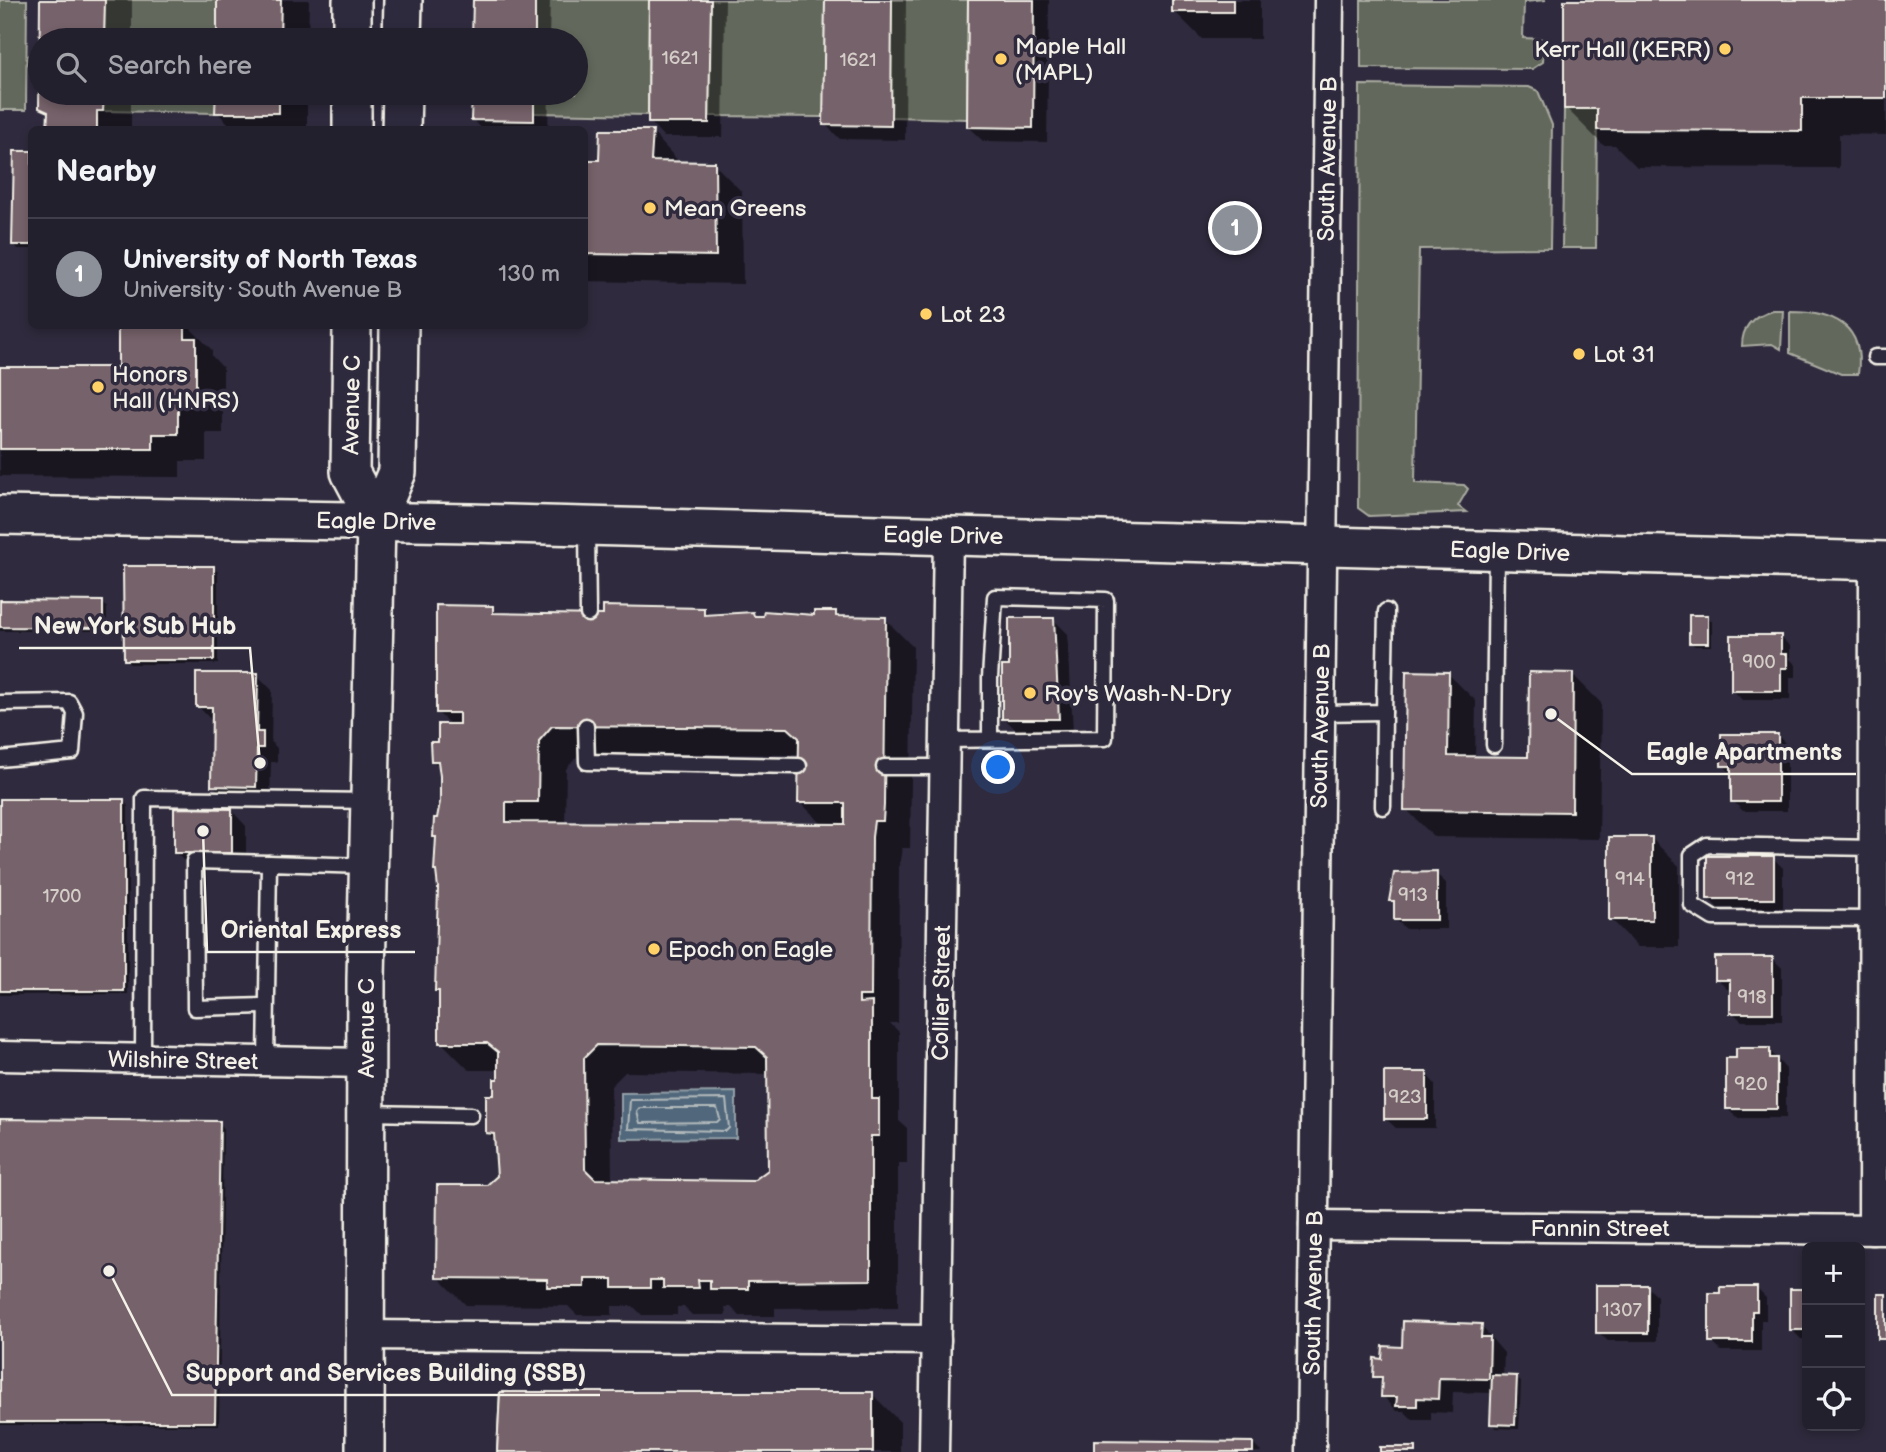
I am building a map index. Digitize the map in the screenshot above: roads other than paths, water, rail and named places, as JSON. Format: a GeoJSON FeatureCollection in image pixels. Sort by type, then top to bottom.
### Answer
{"type":"FeatureCollection","features":[{"type":"Feature","properties":{"kind":"street"},"geometry":{"type":"LineString","coordinates":[[352,0],[352,28]]}},
{"type":"Feature","properties":{"kind":"street"},"geometry":{"type":"LineString","coordinates":[[402,28],[403,0]]}},
{"type":"Feature","properties":{"kind":"street","name":"South Avenue B"},"geometry":{"type":"LineString","coordinates":[[1311,1452],[1329,0]]}},
{"type":"Feature","properties":{"kind":"street"},"geometry":{"type":"LineString","coordinates":[[352,105],[352,126]]}},
{"type":"Feature","properties":{"kind":"street"},"geometry":{"type":"LineString","coordinates":[[401,126],[402,105]]}},
{"type":"Feature","properties":{"kind":"street","name":"Avenue C"},"geometry":{"type":"LineString","coordinates":[[352,329],[350,472],[376,521]]}},
{"type":"Feature","properties":{"kind":"street","name":"Avenue C"},"geometry":{"type":"LineString","coordinates":[[365,1452],[366,1063],[376,521],[397,472],[399,329]]}},
{"type":"Feature","properties":{"kind":"street","name":"Eagle Drive"},"geometry":{"type":"LineString","coordinates":[[0,514],[948,535],[1880,561]]}},
{"type":"Feature","properties":{"kind":"street","name":"Collier Street"},"geometry":{"type":"LineString","coordinates":[[934,1452],[948,535]]}},
{"type":"Feature","properties":{"kind":"street"},"geometry":{"type":"LineString","coordinates":[[1879,1230],[1880,980],[1875,919],[1875,848],[1881,773],[1880,561]]}},
{"type":"Feature","properties":{"kind":"street","name":"Wilshire Street"},"geometry":{"type":"LineString","coordinates":[[0,1056],[366,1063]]}},
{"type":"Feature","properties":{"kind":"street","name":"Fannin Street"},"geometry":{"type":"LineString","coordinates":[[1314,1225],[1879,1230]]}},
{"type":"Feature","properties":{"kind":"street"},"geometry":{"type":"LineString","coordinates":[[365,1335],[936,1340]]}},
{"type":"Feature","properties":{"kind":"lane"},"geometry":{"type":"LineString","coordinates":[[587,526],[588,614]]}},
{"type":"Feature","properties":{"kind":"lane"},"geometry":{"type":"LineString","coordinates":[[1494,746],[1496,550]]}},
{"type":"Feature","properties":{"kind":"lane"},"geometry":{"type":"LineString","coordinates":[[884,767],[945,754],[990,739],[1105,738],[1106,600],[995,597],[990,739]]}},
{"type":"Feature","properties":{"kind":"lane"},"geometry":{"type":"LineString","coordinates":[[1383,807],[1386,611]]}},
{"type":"Feature","properties":{"kind":"lane"},"geometry":{"type":"LineString","coordinates":[[0,703],[69,702],[75,713],[75,733],[72,752],[0,759]]}},
{"type":"Feature","properties":{"kind":"lane"},"geometry":{"type":"LineString","coordinates":[[1320,713],[1384,712]]}},
{"type":"Feature","properties":{"kind":"lane"},"geometry":{"type":"LineString","coordinates":[[586,726],[587,762],[799,766]]}},
{"type":"Feature","properties":{"kind":"lane"},"geometry":{"type":"LineString","coordinates":[[143,1059],[144,798],[372,801]]}},
{"type":"Feature","properties":{"kind":"lane"},"geometry":{"type":"LineString","coordinates":[[1875,848],[1707,845],[1692,855],[1692,905],[1713,918],[1875,919]]}},
{"type":"Feature","properties":{"kind":"lane"},"geometry":{"type":"LineString","coordinates":[[267,1006],[195,1008],[194,861],[370,866]]}},
{"type":"Feature","properties":{"kind":"lane"},"geometry":{"type":"LineString","coordinates":[[266,1061],[269,863]]}},
{"type":"Feature","properties":{"kind":"lane"},"geometry":{"type":"LineString","coordinates":[[366,1113],[471,1115]]}},
{"type":"Feature","properties":{"kind":"water"},"geometry":{"type":"Polygon","coordinates":[[[736,1092],[736,1138],[621,1139],[621,1093],[736,1092]]]}},
{"type":"Feature","properties":{"kind":"place","name":"Kerr Hall (KERR)"},"geometry":{"type":"Point","coordinates":[1725,49]}},
{"type":"Feature","properties":{"kind":"place","name":"Maple Hall (MAPL)"},"geometry":{"type":"Point","coordinates":[1001,59]}},
{"type":"Feature","properties":{"kind":"place","name":"Mean Greens"},"geometry":{"type":"Point","coordinates":[650,208]}},
{"type":"Feature","properties":{"kind":"place","name":"University of North Texas"},"geometry":{"type":"Point","coordinates":[1235,228]}},
{"type":"Feature","properties":{"kind":"place","name":"Lot 23"},"geometry":{"type":"Point","coordinates":[926,314]}},
{"type":"Feature","properties":{"kind":"place","name":"Lot 31"},"geometry":{"type":"Point","coordinates":[1579,354]}},
{"type":"Feature","properties":{"kind":"place","name":"Honors Hall (HNRS)"},"geometry":{"type":"Point","coordinates":[98,387]}},
{"type":"Feature","properties":{"kind":"place","name":"Roy's Wash-N-Dry"},"geometry":{"type":"Point","coordinates":[1030,693]}},
{"type":"Feature","properties":{"kind":"place","name":"Eagle Apartments"},"geometry":{"type":"Point","coordinates":[1551,714]}},
{"type":"Feature","properties":{"kind":"place","name":"New York Sub Hub"},"geometry":{"type":"Point","coordinates":[260,763]}},
{"type":"Feature","properties":{"kind":"place","name":"Oriental Express"},"geometry":{"type":"Point","coordinates":[203,831]}},
{"type":"Feature","properties":{"kind":"place","name":"Epoch on Eagle"},"geometry":{"type":"Point","coordinates":[654,949]}},
{"type":"Feature","properties":{"kind":"place","name":"Support and Services Building (SSB)"},"geometry":{"type":"Point","coordinates":[109,1271]}}]}
